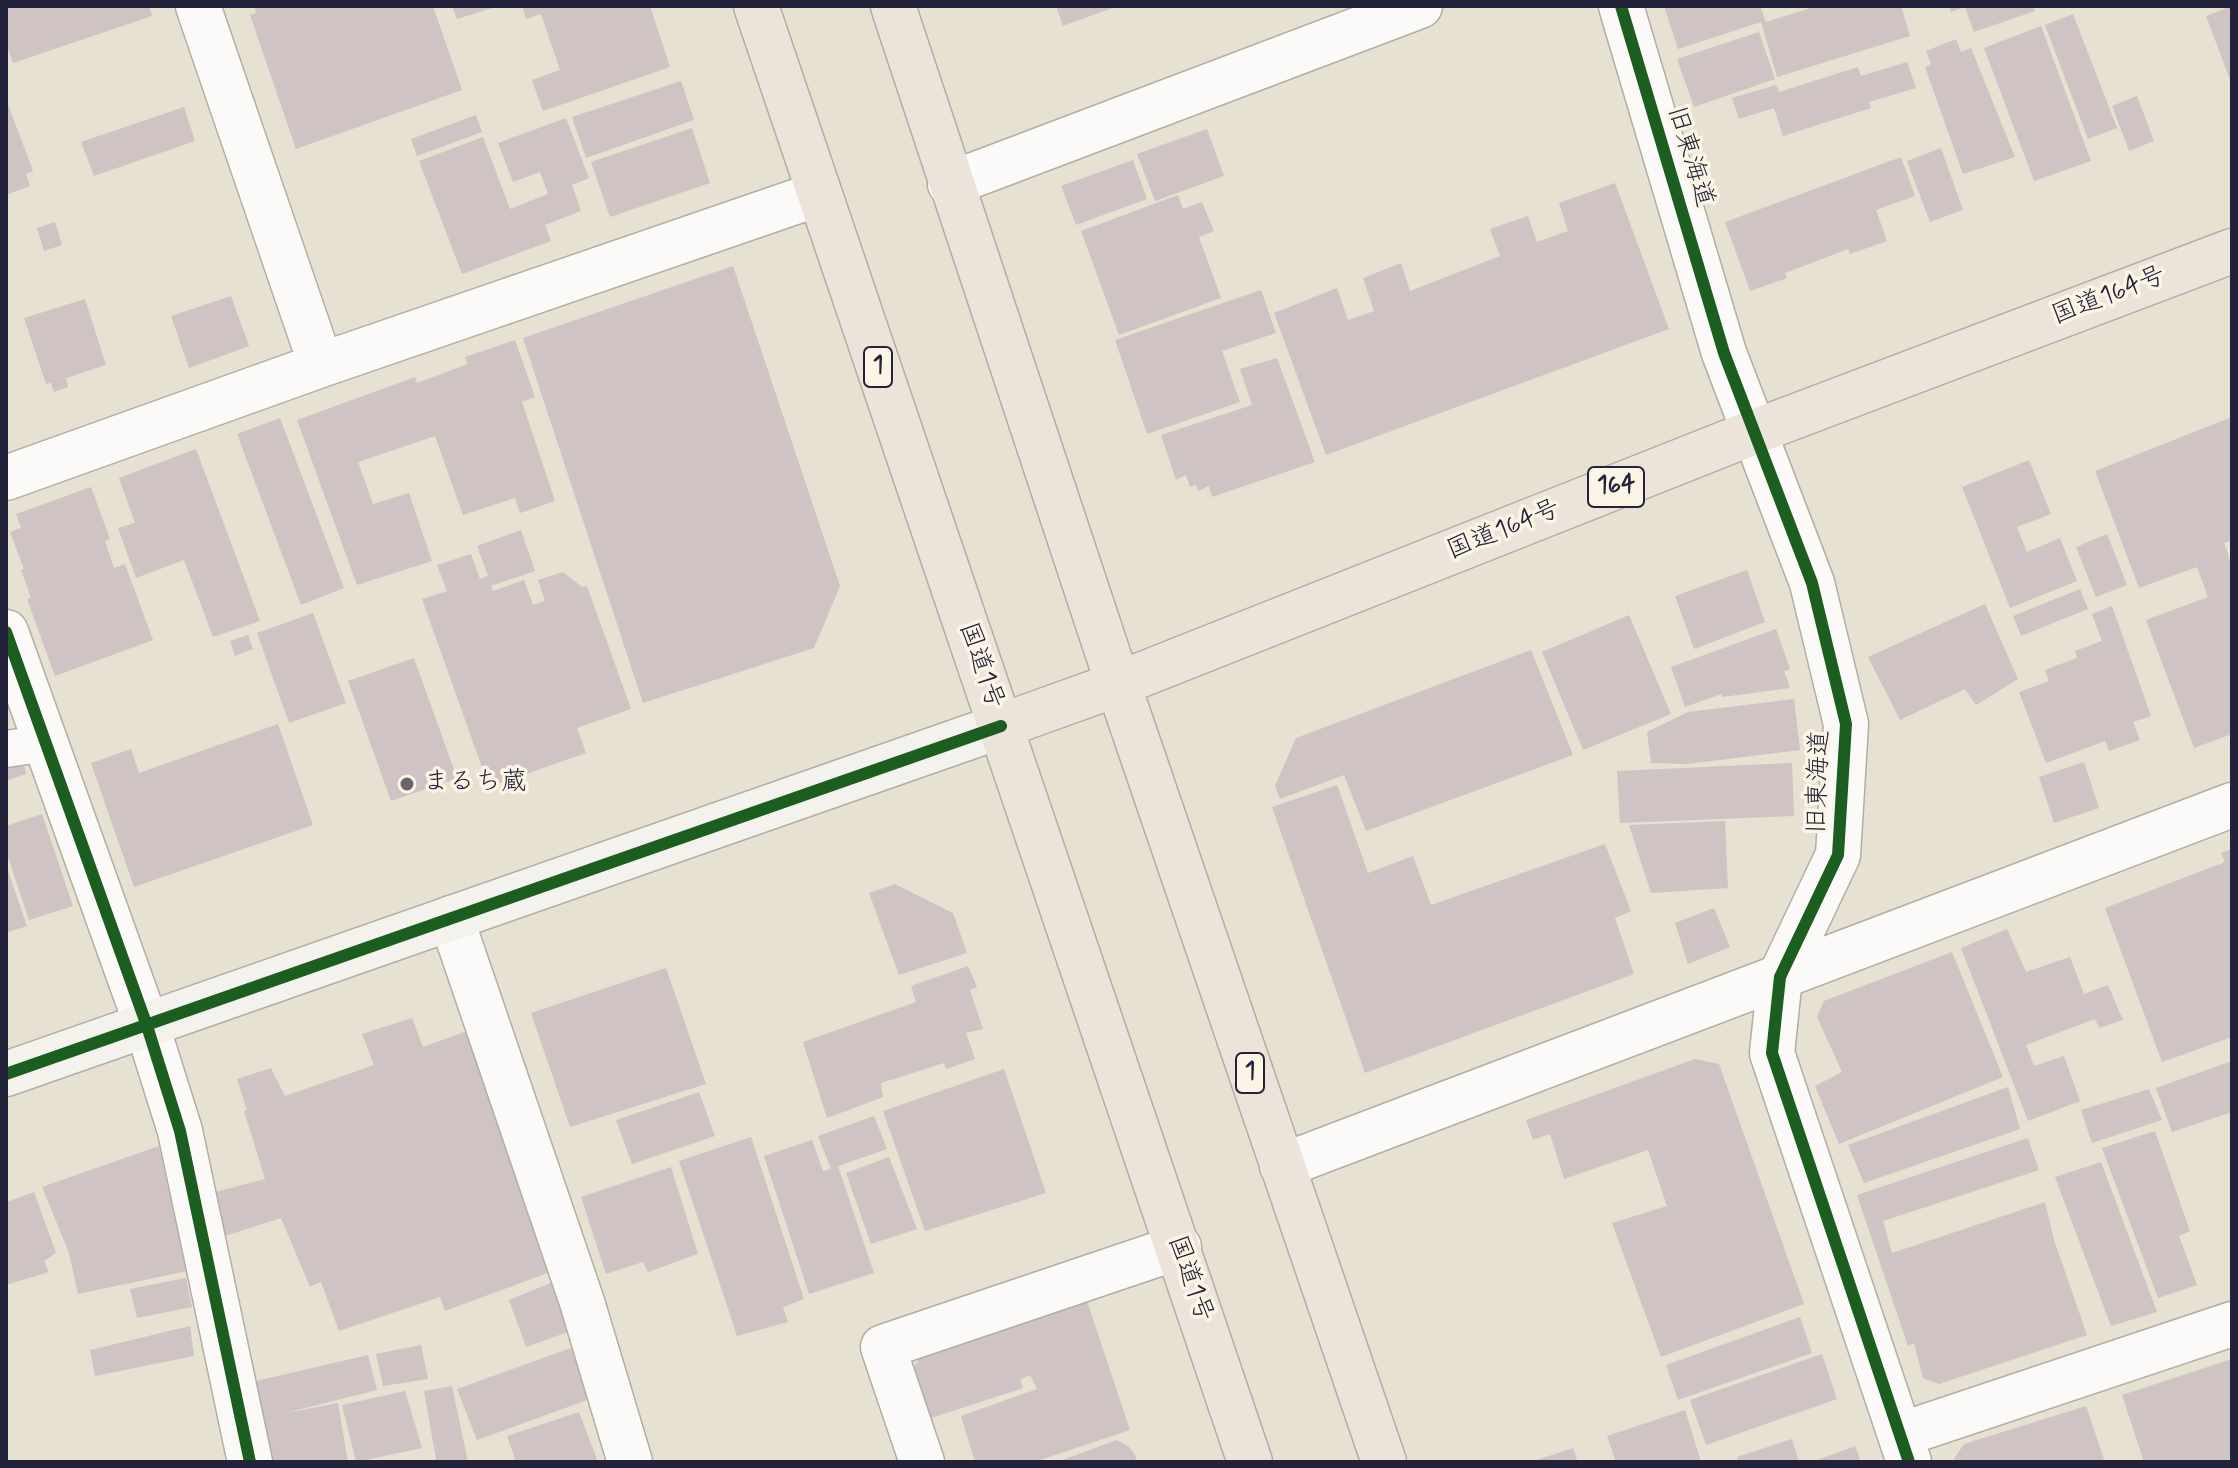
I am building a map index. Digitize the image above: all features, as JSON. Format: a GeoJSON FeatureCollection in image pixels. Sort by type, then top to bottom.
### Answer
{"type":"FeatureCollection","features":[{"type":"Feature","properties":{"kind":"highway","name":"国道1号"},"geometry":{"type":"LineString","coordinates":[[756,6],[1250,1462]]}},
{"type":"Feature","properties":{"kind":"highway","name":"1"},"geometry":{"type":"LineString","coordinates":[[893,6],[1118,684],[1384,1462]]}},
{"type":"Feature","properties":{"kind":"highway","name":"国道164号"},"geometry":{"type":"LineString","coordinates":[[1001,726],[1118,684],[1754,432],[2232,251]]}},
{"type":"Feature","properties":{"kind":"street"},"geometry":{"type":"LineString","coordinates":[[198,6],[321,365]]}},
{"type":"Feature","properties":{"kind":"street"},"geometry":{"type":"LineString","coordinates":[[950,184],[1420,6]]}},
{"type":"Feature","properties":{"kind":"street","name":"旧東海道"},"geometry":{"type":"LineString","coordinates":[[1621,6],[1724,353],[1812,583],[1846,724],[1838,855],[1780,977],[1772,1053],[1905,1448]]}},
{"type":"Feature","properties":{"kind":"street"},"geometry":{"type":"LineString","coordinates":[[6,478],[321,365],[818,194]]}},
{"type":"Feature","properties":{"kind":"street"},"geometry":{"type":"LineString","coordinates":[[6,632],[26,746],[147,1026],[180,1131],[250,1462]]}},
{"type":"Feature","properties":{"kind":"street"},"geometry":{"type":"LineString","coordinates":[[6,1074],[1001,726]]}},
{"type":"Feature","properties":{"kind":"street"},"geometry":{"type":"LineString","coordinates":[[1282,1166],[2232,805]]}},
{"type":"Feature","properties":{"kind":"street"},"geometry":{"type":"LineString","coordinates":[[451,918],[582,1302],[630,1462]]}},
{"type":"Feature","properties":{"kind":"street"},"geometry":{"type":"LineString","coordinates":[[922,1462],[883,1347],[1179,1247]]}},
{"type":"Feature","properties":{"kind":"street"},"geometry":{"type":"LineString","coordinates":[[1905,1448],[2232,1324]]}},
{"type":"Feature","properties":{"kind":"building"},"geometry":{"type":"Polygon","coordinates":[[[149,6],[152,16],[13,63],[6,43],[6,8],[149,6]]]}},
{"type":"Feature","properties":{"kind":"building"},"geometry":{"type":"Polygon","coordinates":[[[254,6],[433,6],[462,90],[296,149],[250,15],[256,13],[254,6]]]}},
{"type":"Feature","properties":{"kind":"building"},"geometry":{"type":"Polygon","coordinates":[[[452,6],[494,6],[495,7],[457,19],[452,6]]]}},
{"type":"Feature","properties":{"kind":"building"},"geometry":{"type":"Polygon","coordinates":[[[522,6],[650,6],[670,67],[543,111],[532,80],[560,70],[541,14],[526,19],[522,6]]]}},
{"type":"Feature","properties":{"kind":"building"},"geometry":{"type":"Polygon","coordinates":[[[1056,6],[1118,6],[1063,26],[1056,6]]]}},
{"type":"Feature","properties":{"kind":"building"},"geometry":{"type":"Polygon","coordinates":[[[1664,6],[1760,6],[1766,22],[1817,6],[1901,6],[1910,36],[1777,77],[1761,22],[1678,49],[1664,6]]]}},
{"type":"Feature","properties":{"kind":"building"},"geometry":{"type":"Polygon","coordinates":[[[1949,6],[2033,6],[2035,11],[1974,32],[1965,7],[1951,12],[1949,6]]]}},
{"type":"Feature","properties":{"kind":"building"},"geometry":{"type":"Polygon","coordinates":[[[2232,6],[2232,85],[2206,16],[2232,6]]]}},
{"type":"Feature","properties":{"kind":"building"},"geometry":{"type":"Polygon","coordinates":[[[2073,14],[2117,128],[2088,139],[2045,25],[2073,14]]]}},
{"type":"Feature","properties":{"kind":"building"},"geometry":{"type":"Polygon","coordinates":[[[2041,26],[2091,161],[2034,181],[1984,48],[2041,26]]]}},
{"type":"Feature","properties":{"kind":"building"},"geometry":{"type":"Polygon","coordinates":[[[1759,32],[1775,79],[1694,107],[1677,59],[1759,32]]]}},
{"type":"Feature","properties":{"kind":"building"},"geometry":{"type":"Polygon","coordinates":[[[1956,39],[1961,52],[1971,48],[2015,157],[1963,174],[1925,67],[1931,64],[1926,51],[1956,39]]]}},
{"type":"Feature","properties":{"kind":"building"},"geometry":{"type":"Polygon","coordinates":[[[1907,62],[1916,88],[1869,102],[1871,108],[1783,136],[1774,108],[1739,119],[1732,98],[1776,85],[1779,92],[1858,67],[1861,76],[1907,62]]]}},
{"type":"Feature","properties":{"kind":"building"},"geometry":{"type":"Polygon","coordinates":[[[681,81],[694,120],[586,158],[572,117],[681,81]]]}},
{"type":"Feature","properties":{"kind":"building"},"geometry":{"type":"Polygon","coordinates":[[[2137,96],[2154,141],[2129,151],[2112,106],[2137,96]]]}},
{"type":"Feature","properties":{"kind":"building"},"geometry":{"type":"Polygon","coordinates":[[[6,99],[33,171],[26,174],[30,186],[6,195],[6,99]]]}},
{"type":"Feature","properties":{"kind":"building"},"geometry":{"type":"Polygon","coordinates":[[[184,107],[195,141],[94,176],[81,142],[184,107]]]}},
{"type":"Feature","properties":{"kind":"building"},"geometry":{"type":"Polygon","coordinates":[[[476,115],[482,132],[417,156],[411,139],[476,115]]]}},
{"type":"Feature","properties":{"kind":"building"},"geometry":{"type":"Polygon","coordinates":[[[566,118],[589,178],[572,185],[581,211],[545,225],[551,241],[462,274],[419,161],[483,137],[510,209],[548,194],[540,172],[513,182],[498,143],[566,118]]]}},
{"type":"Feature","properties":{"kind":"building"},"geometry":{"type":"Polygon","coordinates":[[[692,128],[710,183],[610,217],[591,162],[692,128]]]}},
{"type":"Feature","properties":{"kind":"building"},"geometry":{"type":"Polygon","coordinates":[[[1207,129],[1224,176],[1155,201],[1137,154],[1207,129]]]}},
{"type":"Feature","properties":{"kind":"building"},"geometry":{"type":"Polygon","coordinates":[[[1941,148],[1963,210],[1930,222],[1907,161],[1941,148]]]}},
{"type":"Feature","properties":{"kind":"building"},"geometry":{"type":"Polygon","coordinates":[[[1901,157],[1915,196],[1876,210],[1887,241],[1850,254],[1848,249],[1785,273],[1787,278],[1750,291],[1725,222],[1901,157]]]}},
{"type":"Feature","properties":{"kind":"building"},"geometry":{"type":"Polygon","coordinates":[[[1133,160],[1147,199],[1076,225],[1061,186],[1133,160]]]}},
{"type":"Feature","properties":{"kind":"building"},"geometry":{"type":"Polygon","coordinates":[[[1615,183],[1669,329],[1326,455],[1274,313],[1337,288],[1348,320],[1374,311],[1363,278],[1401,263],[1410,291],[1500,256],[1490,229],[1528,216],[1537,242],[1568,231],[1559,203],[1615,183]]]}},
{"type":"Feature","properties":{"kind":"building"},"geometry":{"type":"Polygon","coordinates":[[[1178,195],[1183,209],[1202,202],[1214,231],[1199,237],[1221,298],[1119,335],[1081,231],[1178,195]]]}},
{"type":"Feature","properties":{"kind":"building"},"geometry":{"type":"Polygon","coordinates":[[[55,222],[62,245],[44,251],[37,228],[55,222]]]}},
{"type":"Feature","properties":{"kind":"building"},"geometry":{"type":"Polygon","coordinates":[[[733,266],[840,586],[814,648],[643,703],[523,338],[733,266]]]}},
{"type":"Feature","properties":{"kind":"building"},"geometry":{"type":"Polygon","coordinates":[[[1261,290],[1276,333],[1222,351],[1240,402],[1147,434],[1115,340],[1261,290]]]}},
{"type":"Feature","properties":{"kind":"building"},"geometry":{"type":"Polygon","coordinates":[[[231,296],[249,346],[189,368],[171,316],[231,296]]]}},
{"type":"Feature","properties":{"kind":"building"},"geometry":{"type":"Polygon","coordinates":[[[85,299],[106,365],[66,378],[68,387],[54,392],[51,383],[46,384],[24,318],[85,299]]]}},
{"type":"Feature","properties":{"kind":"building"},"geometry":{"type":"Polygon","coordinates":[[[515,340],[535,397],[522,402],[555,501],[520,513],[515,498],[463,515],[435,436],[358,462],[373,504],[409,493],[432,561],[357,585],[297,420],[415,377],[417,383],[468,364],[465,357],[515,340]]]}},
{"type":"Feature","properties":{"kind":"building"},"geometry":{"type":"Polygon","coordinates":[[[1277,358],[1315,462],[1212,497],[1209,486],[1198,491],[1196,485],[1190,487],[1186,475],[1176,480],[1161,435],[1252,405],[1240,369],[1277,358]]]}},
{"type":"Feature","properties":{"kind":"building"},"geometry":{"type":"Polygon","coordinates":[[[2232,417],[2232,540],[2224,543],[2232,566],[2232,734],[2194,748],[2146,620],[2208,597],[2197,567],[2139,588],[2095,471],[2232,417]]]}},
{"type":"Feature","properties":{"kind":"building"},"geometry":{"type":"Polygon","coordinates":[[[280,418],[344,588],[301,605],[237,434],[280,418]]]}},
{"type":"Feature","properties":{"kind":"building"},"geometry":{"type":"Polygon","coordinates":[[[196,449],[260,621],[213,637],[184,560],[136,578],[118,528],[135,523],[119,478],[196,449]]]}},
{"type":"Feature","properties":{"kind":"building"},"geometry":{"type":"Polygon","coordinates":[[[2029,460],[2051,514],[2017,527],[2027,552],[2060,538],[2077,581],[2010,608],[1962,487],[2029,460]]]}},
{"type":"Feature","properties":{"kind":"building"},"geometry":{"type":"Polygon","coordinates":[[[91,487],[110,539],[105,541],[114,568],[125,564],[153,640],[55,676],[27,599],[31,598],[21,570],[24,569],[10,532],[21,528],[16,514],[91,487]]]}},
{"type":"Feature","properties":{"kind":"building"},"geometry":{"type":"Polygon","coordinates":[[[521,530],[535,571],[491,586],[493,591],[524,580],[533,605],[545,601],[538,580],[563,572],[582,587],[587,586],[631,709],[577,728],[586,753],[489,787],[422,599],[447,591],[437,565],[471,554],[480,579],[488,576],[477,546],[521,530]]]}},
{"type":"Feature","properties":{"kind":"building"},"geometry":{"type":"Polygon","coordinates":[[[2107,534],[2127,585],[2096,597],[2076,547],[2107,534]]]}},
{"type":"Feature","properties":{"kind":"building"},"geometry":{"type":"Polygon","coordinates":[[[1747,570],[1765,622],[1694,649],[1675,596],[1747,570]]]}},
{"type":"Feature","properties":{"kind":"building"},"geometry":{"type":"Polygon","coordinates":[[[2080,589],[2088,609],[2021,636],[2013,616],[2080,589]]]}},
{"type":"Feature","properties":{"kind":"building"},"geometry":{"type":"Polygon","coordinates":[[[1985,604],[2018,679],[1976,705],[1965,689],[1900,720],[1868,657],[1985,604]]]}},
{"type":"Feature","properties":{"kind":"building"},"geometry":{"type":"Polygon","coordinates":[[[2112,606],[2151,716],[2133,722],[2140,740],[2109,751],[2105,741],[2046,763],[2019,692],[2049,681],[2045,670],[2077,658],[2075,651],[2102,641],[2092,614],[2112,606]]]}},
{"type":"Feature","properties":{"kind":"building"},"geometry":{"type":"Polygon","coordinates":[[[313,613],[346,703],[289,723],[257,633],[313,613]]]}},
{"type":"Feature","properties":{"kind":"building"},"geometry":{"type":"Polygon","coordinates":[[[1629,615],[1671,714],[1583,750],[1542,652],[1629,615]]]}},
{"type":"Feature","properties":{"kind":"building"},"geometry":{"type":"Polygon","coordinates":[[[1776,629],[1790,669],[1784,671],[1790,688],[1723,697],[1721,694],[1685,707],[1671,667],[1776,629]]]}},
{"type":"Feature","properties":{"kind":"building"},"geometry":{"type":"Polygon","coordinates":[[[248,635],[253,649],[235,656],[230,641],[248,635]]]}},
{"type":"Feature","properties":{"kind":"building"},"geometry":{"type":"Polygon","coordinates":[[[1531,650],[1573,755],[1366,831],[1344,775],[1280,799],[1275,786],[1296,738],[1531,650]]]}},
{"type":"Feature","properties":{"kind":"building"},"geometry":{"type":"Polygon","coordinates":[[[414,658],[457,778],[391,801],[348,681],[414,658]]]}},
{"type":"Feature","properties":{"kind":"building"},"geometry":{"type":"Polygon","coordinates":[[[1794,699],[1800,750],[1687,764],[1651,763],[1647,732],[1688,712],[1794,699]]]}},
{"type":"Feature","properties":{"kind":"building"},"geometry":{"type":"Polygon","coordinates":[[[278,724],[313,825],[134,887],[91,763],[131,749],[139,773],[278,724]]]}},
{"type":"Feature","properties":{"kind":"building"},"geometry":{"type":"Polygon","coordinates":[[[23,761],[26,774],[6,781],[6,764],[23,761]]]}},
{"type":"Feature","properties":{"kind":"building"},"geometry":{"type":"Polygon","coordinates":[[[2084,762],[2099,808],[2054,823],[2039,777],[2084,762]]]}},
{"type":"Feature","properties":{"kind":"building"},"geometry":{"type":"Polygon","coordinates":[[[1792,763],[1794,816],[1620,823],[1617,771],[1792,763]]]}},
{"type":"Feature","properties":{"kind":"building"},"geometry":{"type":"Polygon","coordinates":[[[1337,785],[1368,873],[1413,856],[1431,905],[1605,844],[1631,911],[1615,918],[1634,974],[1365,1073],[1272,807],[1337,785]]]}},
{"type":"Feature","properties":{"kind":"building"},"geometry":{"type":"Polygon","coordinates":[[[42,814],[73,906],[29,920],[6,851],[6,826],[42,814]]]}},
{"type":"Feature","properties":{"kind":"building"},"geometry":{"type":"Polygon","coordinates":[[[1725,821],[1728,888],[1651,893],[1629,825],[1725,821]]]}},
{"type":"Feature","properties":{"kind":"building"},"geometry":{"type":"Polygon","coordinates":[[[2232,849],[2232,1037],[2162,1062],[2105,908],[2225,862],[2221,853],[2232,849]]]}},
{"type":"Feature","properties":{"kind":"building"},"geometry":{"type":"Polygon","coordinates":[[[6,865],[27,926],[6,933],[6,865]]]}},
{"type":"Feature","properties":{"kind":"building"},"geometry":{"type":"Polygon","coordinates":[[[895,884],[953,913],[967,953],[899,975],[869,893],[895,884]]]}},
{"type":"Feature","properties":{"kind":"building"},"geometry":{"type":"Polygon","coordinates":[[[1714,908],[1730,947],[1688,964],[1675,923],[1714,908]]]}},
{"type":"Feature","properties":{"kind":"building"},"geometry":{"type":"Polygon","coordinates":[[[2007,929],[2026,972],[2070,957],[2084,994],[2108,985],[2123,1020],[2099,1028],[2095,1019],[2026,1045],[2034,1066],[2064,1056],[2080,1101],[2028,1121],[1961,948],[2007,929]]]}},
{"type":"Feature","properties":{"kind":"building"},"geometry":{"type":"Polygon","coordinates":[[[1952,952],[2003,1077],[1839,1144],[1815,1086],[1842,1072],[1817,1017],[1824,1001],[1952,952]]]}},
{"type":"Feature","properties":{"kind":"building"},"geometry":{"type":"Polygon","coordinates":[[[968,966],[977,987],[970,990],[983,1029],[966,1033],[975,1059],[946,1069],[944,1063],[881,1083],[883,1097],[827,1118],[803,1042],[916,1002],[911,986],[968,966]]]}},
{"type":"Feature","properties":{"kind":"building"},"geometry":{"type":"Polygon","coordinates":[[[666,968],[706,1084],[570,1127],[531,1013],[666,968]]]}},
{"type":"Feature","properties":{"kind":"building"},"geometry":{"type":"Polygon","coordinates":[[[412,1018],[423,1047],[467,1031],[550,1272],[445,1311],[440,1297],[339,1331],[321,1282],[310,1287],[281,1218],[225,1236],[215,1192],[265,1179],[237,1079],[271,1068],[285,1096],[374,1065],[362,1034],[412,1018]]]}},
{"type":"Feature","properties":{"kind":"building"},"geometry":{"type":"Polygon","coordinates":[[[1695,1059],[1719,1064],[1804,1304],[1661,1357],[1612,1223],[1667,1206],[1648,1150],[1564,1179],[1550,1134],[1533,1140],[1526,1120],[1695,1059]]]}},
{"type":"Feature","properties":{"kind":"building"},"geometry":{"type":"Polygon","coordinates":[[[2232,1061],[2232,1112],[2172,1132],[2156,1088],[2232,1061]]]}},
{"type":"Feature","properties":{"kind":"building"},"geometry":{"type":"Polygon","coordinates":[[[1004,1069],[1046,1193],[925,1231],[883,1111],[1004,1069]]]}},
{"type":"Feature","properties":{"kind":"building"},"geometry":{"type":"Polygon","coordinates":[[[2008,1087],[2020,1129],[1864,1183],[1848,1145],[2008,1087]]]}},
{"type":"Feature","properties":{"kind":"building"},"geometry":{"type":"Polygon","coordinates":[[[2149,1089],[2162,1120],[2092,1143],[2081,1110],[2149,1089]]]}},
{"type":"Feature","properties":{"kind":"building"},"geometry":{"type":"Polygon","coordinates":[[[699,1092],[715,1136],[632,1164],[616,1120],[699,1092]]]}},
{"type":"Feature","properties":{"kind":"building"},"geometry":{"type":"Polygon","coordinates":[[[874,1116],[887,1149],[838,1166],[874,1273],[809,1294],[764,1156],[812,1140],[823,1171],[831,1169],[818,1136],[874,1116]]]}},
{"type":"Feature","properties":{"kind":"building"},"geometry":{"type":"Polygon","coordinates":[[[2155,1131],[2190,1231],[2179,1236],[2197,1285],[2158,1298],[2102,1148],[2155,1131]]]}},
{"type":"Feature","properties":{"kind":"building"},"geometry":{"type":"Polygon","coordinates":[[[751,1137],[804,1299],[783,1307],[788,1322],[737,1336],[679,1161],[751,1137]]]}},
{"type":"Feature","properties":{"kind":"building"},"geometry":{"type":"Polygon","coordinates":[[[2028,1138],[2039,1170],[1883,1221],[1892,1253],[2045,1202],[2054,1240],[2087,1335],[1939,1384],[1923,1378],[1914,1343],[1908,1346],[1857,1195],[2028,1138]]]}},
{"type":"Feature","properties":{"kind":"building"},"geometry":{"type":"Polygon","coordinates":[[[159,1146],[187,1271],[78,1294],[69,1253],[42,1187],[159,1146]]]}},
{"type":"Feature","properties":{"kind":"building"},"geometry":{"type":"Polygon","coordinates":[[[889,1157],[917,1229],[871,1244],[846,1173],[889,1157]]]}},
{"type":"Feature","properties":{"kind":"building"},"geometry":{"type":"Polygon","coordinates":[[[2101,1162],[2157,1312],[2111,1326],[2055,1177],[2101,1162]]]}},
{"type":"Feature","properties":{"kind":"building"},"geometry":{"type":"Polygon","coordinates":[[[671,1167],[698,1254],[648,1272],[643,1262],[606,1274],[581,1197],[671,1167]]]}},
{"type":"Feature","properties":{"kind":"building"},"geometry":{"type":"Polygon","coordinates":[[[34,1192],[56,1253],[44,1261],[49,1272],[6,1285],[6,1202],[34,1192]]]}},
{"type":"Feature","properties":{"kind":"building"},"geometry":{"type":"Polygon","coordinates":[[[186,1278],[192,1307],[137,1318],[130,1289],[186,1278]]]}},
{"type":"Feature","properties":{"kind":"building"},"geometry":{"type":"Polygon","coordinates":[[[553,1282],[568,1332],[526,1347],[509,1300],[553,1282]]]}},
{"type":"Feature","properties":{"kind":"building"},"geometry":{"type":"Polygon","coordinates":[[[1087,1301],[1130,1430],[1034,1462],[975,1462],[961,1416],[1037,1389],[1030,1375],[1020,1380],[1023,1388],[928,1419],[909,1374],[921,1356],[1087,1301]]]}},
{"type":"Feature","properties":{"kind":"building"},"geometry":{"type":"Polygon","coordinates":[[[1800,1317],[1812,1353],[1678,1400],[1666,1365],[1800,1317]]]}},
{"type":"Feature","properties":{"kind":"building"},"geometry":{"type":"Polygon","coordinates":[[[190,1326],[194,1356],[95,1376],[90,1350],[190,1326]]]}},
{"type":"Feature","properties":{"kind":"building"},"geometry":{"type":"Polygon","coordinates":[[[421,1345],[428,1379],[383,1386],[376,1354],[421,1345]]]}},
{"type":"Feature","properties":{"kind":"building"},"geometry":{"type":"Polygon","coordinates":[[[571,1348],[590,1399],[477,1440],[457,1389],[571,1348]]]}},
{"type":"Feature","properties":{"kind":"building"},"geometry":{"type":"Polygon","coordinates":[[[1822,1354],[1837,1399],[1706,1445],[1690,1400],[1822,1354]]]}},
{"type":"Feature","properties":{"kind":"building"},"geometry":{"type":"Polygon","coordinates":[[[368,1355],[377,1390],[281,1414],[338,1403],[348,1462],[272,1462],[256,1381],[368,1355]]]}},
{"type":"Feature","properties":{"kind":"building"},"geometry":{"type":"Polygon","coordinates":[[[2232,1359],[2232,1462],[2144,1462],[2122,1395],[2232,1359]]]}},
{"type":"Feature","properties":{"kind":"building"},"geometry":{"type":"Polygon","coordinates":[[[452,1386],[468,1462],[426,1462],[436,1459],[424,1391],[452,1386]]]}},
{"type":"Feature","properties":{"kind":"building"},"geometry":{"type":"Polygon","coordinates":[[[405,1391],[422,1448],[356,1462],[342,1405],[405,1391]]]}},
{"type":"Feature","properties":{"kind":"building"},"geometry":{"type":"Polygon","coordinates":[[[2086,1406],[2105,1462],[1955,1462],[1964,1444],[2086,1406]]]}},
{"type":"Feature","properties":{"kind":"building"},"geometry":{"type":"Polygon","coordinates":[[[1685,1410],[1701,1462],[1616,1462],[1607,1436],[1685,1410]]]}},
{"type":"Feature","properties":{"kind":"building"},"geometry":{"type":"Polygon","coordinates":[[[579,1412],[598,1462],[516,1462],[507,1436],[579,1412]]]}},
{"type":"Feature","properties":{"kind":"building"},"geometry":{"type":"Polygon","coordinates":[[[1792,1439],[1799,1462],[1739,1462],[1737,1457],[1792,1439]]]}},
{"type":"Feature","properties":{"kind":"building"},"geometry":{"type":"Polygon","coordinates":[[[1117,1440],[1128,1446],[1136,1456],[1135,1462],[1057,1462],[1117,1440]]]}},
{"type":"Feature","properties":{"kind":"building"},"geometry":{"type":"Polygon","coordinates":[[[1855,1446],[1861,1462],[1812,1462],[1855,1446]]]}},
{"type":"Feature","properties":{"kind":"building"},"geometry":{"type":"Polygon","coordinates":[[[1573,1448],[1578,1462],[1534,1462],[1534,1461],[1573,1448]]]}},
{"type":"Feature","properties":{"kind":"cycle path"},"geometry":{"type":"LineString","coordinates":[[1621,6],[1724,353],[1812,583],[1846,724],[1838,855],[1780,977],[1772,1053],[1909,1462]]}},
{"type":"Feature","properties":{"kind":"cycle path"},"geometry":{"type":"LineString","coordinates":[[6,632],[147,1026],[180,1131],[250,1462]]}},
{"type":"Feature","properties":{"kind":"cycle path"},"geometry":{"type":"LineString","coordinates":[[6,1074],[1001,726]]}},
{"type":"Feature","properties":{"kind":"place","name":"まるち蔵"},"geometry":{"type":"Point","coordinates":[407,784]}}]}
